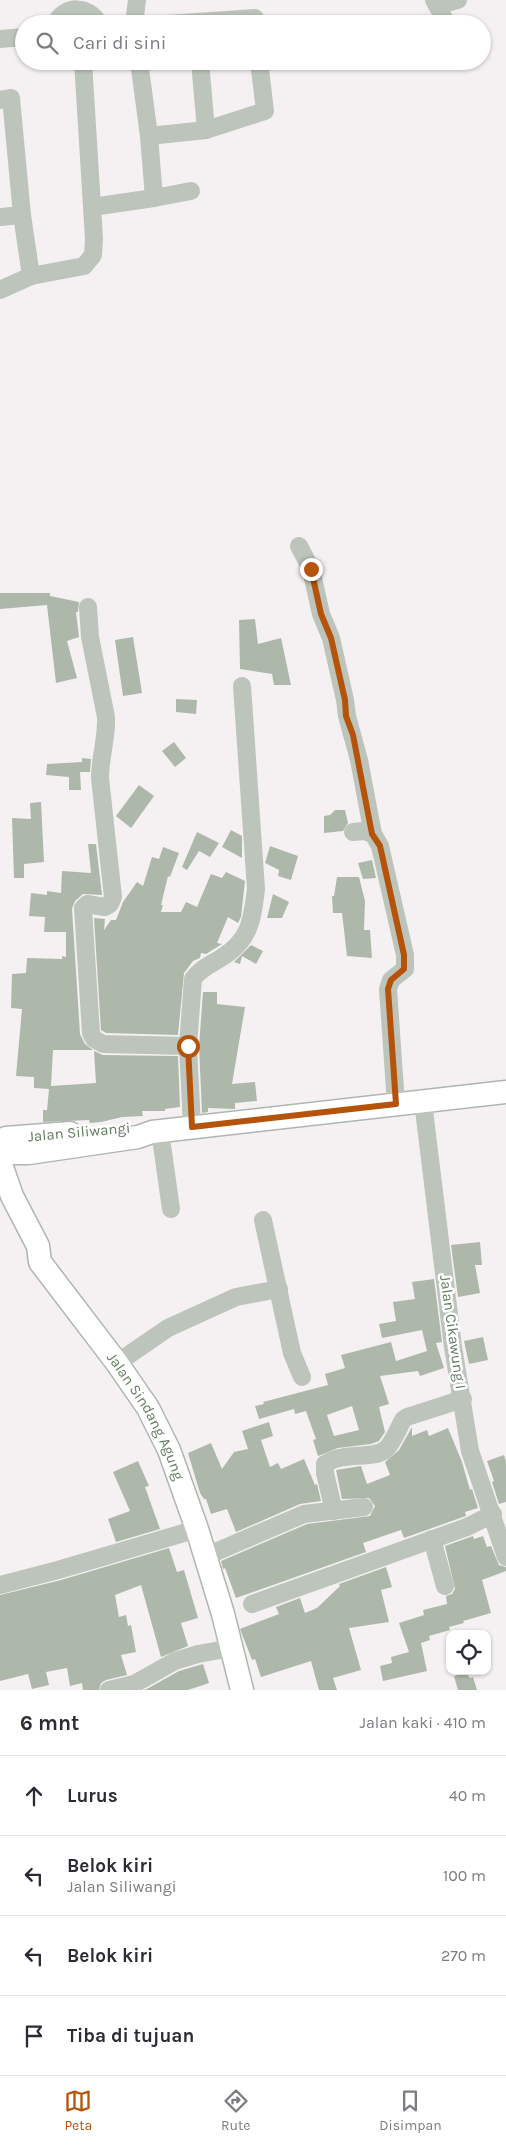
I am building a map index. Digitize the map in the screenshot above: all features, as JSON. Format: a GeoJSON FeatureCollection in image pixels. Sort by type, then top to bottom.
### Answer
{"type":"FeatureCollection","features":[{"type":"Feature","properties":{"kind":"main road","name":"Jalan Siliwangi"},"geometry":{"type":"LineString","coordinates":[[3,1151],[29,1153],[138,1136],[156,1131],[506,1092]]}},
{"type":"Feature","properties":{"kind":"main road","name":"Jalan Sindang Agung"},"geometry":{"type":"LineString","coordinates":[[3,1151],[12,1196],[38,1246],[40,1262],[117,1363],[148,1408],[169,1450],[197,1529],[242,1690]]}},
{"type":"Feature","properties":{"kind":"main road"},"geometry":{"type":"LineString","coordinates":[[0,1207],[26,1252],[40,1262]]}},
{"type":"Feature","properties":{"kind":"street"},"geometry":{"type":"LineString","coordinates":[[135,15],[137,0]]}},
{"type":"Feature","properties":{"kind":"street"},"geometry":{"type":"LineString","coordinates":[[442,15],[436,3],[458,0]]}},
{"type":"Feature","properties":{"kind":"street"},"geometry":{"type":"LineString","coordinates":[[62,15],[71,9],[84,5],[93,15]]}},
{"type":"Feature","properties":{"kind":"street"},"geometry":{"type":"LineString","coordinates":[[0,39],[15,38]]}},
{"type":"Feature","properties":{"kind":"street"},"geometry":{"type":"LineString","coordinates":[[4,286],[31,276],[84,266],[93,255],[94,239],[84,70]]}},
{"type":"Feature","properties":{"kind":"street"},"geometry":{"type":"LineString","coordinates":[[140,70],[149,136],[154,198]]}},
{"type":"Feature","properties":{"kind":"street"},"geometry":{"type":"LineString","coordinates":[[201,70],[206,130]]}},
{"type":"Feature","properties":{"kind":"street"},"geometry":{"type":"LineString","coordinates":[[149,136],[206,130],[265,111],[260,70]]}},
{"type":"Feature","properties":{"kind":"street"},"geometry":{"type":"LineString","coordinates":[[0,100],[11,98],[8,158],[22,215],[31,276]]}},
{"type":"Feature","properties":{"kind":"street"},"geometry":{"type":"LineString","coordinates":[[92,207],[191,191]]}},
{"type":"Feature","properties":{"kind":"street"},"geometry":{"type":"LineString","coordinates":[[0,217],[22,215]]}},
{"type":"Feature","properties":{"kind":"street"},"geometry":{"type":"LineString","coordinates":[[299,546],[311,569],[321,614],[331,638],[345,700],[346,716],[359,760],[372,834],[380,846],[406,964],[404,969],[391,980],[388,989],[396,1104]]}},
{"type":"Feature","properties":{"kind":"street"},"geometry":{"type":"LineString","coordinates":[[88,607],[90,637],[106,717],[107,730],[100,766],[113,897],[110,904],[105,907],[87,904],[84,908],[91,1033],[94,1040],[103,1044],[188,1046]]}},
{"type":"Feature","properties":{"kind":"street"},"geometry":{"type":"LineString","coordinates":[[192,1127],[188,1046],[193,979],[198,972],[231,951],[248,933],[256,889],[242,686]]}},
{"type":"Feature","properties":{"kind":"street"},"geometry":{"type":"LineString","coordinates":[[353,832],[364,831],[372,834]]}},
{"type":"Feature","properties":{"kind":"street","name":"Jalan Cikawung I"},"geometry":{"type":"LineString","coordinates":[[423,1102],[453,1347],[470,1451],[493,1514],[506,1557]]}},
{"type":"Feature","properties":{"kind":"street"},"geometry":{"type":"LineString","coordinates":[[156,1131],[171,1209]]}},
{"type":"Feature","properties":{"kind":"street"},"geometry":{"type":"LineString","coordinates":[[263,1220],[292,1353],[302,1377]]}},
{"type":"Feature","properties":{"kind":"street"},"geometry":{"type":"LineString","coordinates":[[117,1363],[177,1324],[236,1297],[279,1289]]}},
{"type":"Feature","properties":{"kind":"street"},"geometry":{"type":"LineString","coordinates":[[334,1511],[324,1473],[325,1464],[352,1455],[377,1454],[389,1445],[407,1417],[463,1400]]}},
{"type":"Feature","properties":{"kind":"street"},"geometry":{"type":"LineString","coordinates":[[204,1557],[304,1514],[364,1508]]}},
{"type":"Feature","properties":{"kind":"street"},"geometry":{"type":"LineString","coordinates":[[252,1604],[467,1527],[493,1514]]}},
{"type":"Feature","properties":{"kind":"street"},"geometry":{"type":"LineString","coordinates":[[0,1585],[197,1529]]}},
{"type":"Feature","properties":{"kind":"street"},"geometry":{"type":"LineString","coordinates":[[432,1539],[445,1586]]}},
{"type":"Feature","properties":{"kind":"street"},"geometry":{"type":"LineString","coordinates":[[109,1690],[134,1684],[175,1661],[198,1654],[231,1648]]}},
{"type":"Feature","properties":{"kind":"building"},"geometry":{"type":"Polygon","coordinates":[[[0,593],[50,593],[50,596],[79,602],[78,612],[76,612],[79,637],[67,641],[77,678],[56,683],[47,605],[0,609],[0,593]]]}},
{"type":"Feature","properties":{"kind":"building"},"geometry":{"type":"Polygon","coordinates":[[[255,619],[258,644],[281,638],[291,685],[274,685],[272,674],[240,669],[239,620],[255,619]]]}},
{"type":"Feature","properties":{"kind":"building"},"geometry":{"type":"Polygon","coordinates":[[[133,637],[142,693],[123,696],[115,640],[133,637]]]}},
{"type":"Feature","properties":{"kind":"building"},"geometry":{"type":"Polygon","coordinates":[[[176,699],[197,700],[196,714],[176,712],[176,699]]]}},
{"type":"Feature","properties":{"kind":"building"},"geometry":{"type":"Polygon","coordinates":[[[174,742],[186,758],[175,767],[162,751],[174,742]]]}},
{"type":"Feature","properties":{"kind":"building"},"geometry":{"type":"Polygon","coordinates":[[[82,758],[91,759],[90,772],[80,772],[81,790],[69,790],[69,777],[46,775],[47,764],[82,762],[82,758]]]}},
{"type":"Feature","properties":{"kind":"building"},"geometry":{"type":"Polygon","coordinates":[[[139,785],[154,796],[131,828],[116,816],[139,785]]]}},
{"type":"Feature","properties":{"kind":"building"},"geometry":{"type":"Polygon","coordinates":[[[41,802],[44,862],[24,864],[24,878],[14,878],[12,818],[31,819],[30,803],[41,802]]]}},
{"type":"Feature","properties":{"kind":"building"},"geometry":{"type":"Polygon","coordinates":[[[335,810],[345,810],[348,823],[343,831],[324,833],[324,816],[330,815],[335,810]]]}},
{"type":"Feature","properties":{"kind":"building"},"geometry":{"type":"Polygon","coordinates":[[[231,830],[242,836],[242,858],[222,847],[231,830]]]}},
{"type":"Feature","properties":{"kind":"building"},"geometry":{"type":"Polygon","coordinates":[[[197,832],[219,843],[210,857],[199,851],[187,870],[182,867],[197,832]]]}},
{"type":"Feature","properties":{"kind":"building"},"geometry":{"type":"Polygon","coordinates":[[[88,844],[96,844],[102,895],[83,894],[75,901],[72,909],[80,1034],[85,1044],[93,1050],[53,1050],[51,1086],[96,1083],[94,1051],[103,1055],[178,1056],[180,1107],[165,1109],[165,1111],[142,1111],[143,1116],[122,1117],[101,1122],[90,1123],[89,1120],[43,1122],[43,1110],[47,1110],[49,1089],[34,1088],[34,1077],[16,1076],[22,1009],[11,1008],[12,974],[26,973],[27,958],[62,959],[62,956],[66,957],[66,932],[44,932],[45,917],[29,916],[31,893],[47,895],[47,891],[61,893],[62,871],[91,873],[88,844]]]}},
{"type":"Feature","properties":{"kind":"building"},"geometry":{"type":"Polygon","coordinates":[[[270,846],[298,856],[291,880],[278,876],[279,870],[265,863],[270,846]]]}},
{"type":"Feature","properties":{"kind":"building"},"geometry":{"type":"Polygon","coordinates":[[[163,847],[179,853],[170,877],[168,876],[161,912],[181,912],[186,902],[197,907],[211,874],[222,878],[226,872],[245,881],[241,917],[238,923],[228,917],[217,943],[222,944],[206,954],[201,953],[200,958],[193,961],[184,973],[178,1035],[106,1033],[101,1030],[94,918],[105,919],[104,930],[111,920],[116,920],[123,902],[137,882],[143,886],[152,857],[159,859],[163,847]]]}},
{"type":"Feature","properties":{"kind":"building"},"geometry":{"type":"Polygon","coordinates":[[[372,860],[376,878],[363,879],[358,863],[372,860]]]}},
{"type":"Feature","properties":{"kind":"building"},"geometry":{"type":"Polygon","coordinates":[[[337,877],[359,877],[365,901],[364,930],[370,930],[372,958],[347,956],[342,913],[333,913],[332,896],[334,896],[337,877]]]}},
{"type":"Feature","properties":{"kind":"building"},"geometry":{"type":"Polygon","coordinates":[[[273,894],[289,902],[282,918],[267,918],[273,894]]]}},
{"type":"Feature","properties":{"kind":"building"},"geometry":{"type":"Polygon","coordinates":[[[251,945],[263,951],[256,964],[242,956],[240,964],[234,962],[251,945]]]}},
{"type":"Feature","properties":{"kind":"building"},"geometry":{"type":"Polygon","coordinates":[[[203,992],[217,992],[217,1004],[245,1007],[232,1084],[255,1082],[257,1101],[235,1103],[235,1109],[208,1108],[208,1112],[202,1113],[199,1046],[203,992]]]}},
{"type":"Feature","properties":{"kind":"building"},"geometry":{"type":"Polygon","coordinates":[[[480,1242],[482,1265],[475,1265],[480,1293],[458,1297],[451,1245],[480,1242]]]}},
{"type":"Feature","properties":{"kind":"building"},"geometry":{"type":"Polygon","coordinates":[[[434,1279],[442,1342],[436,1343],[444,1368],[420,1376],[418,1371],[380,1376],[389,1404],[379,1407],[385,1432],[379,1441],[371,1444],[338,1448],[318,1456],[313,1440],[316,1439],[306,1411],[295,1414],[294,1409],[259,1419],[255,1406],[264,1404],[263,1402],[328,1385],[325,1374],[345,1368],[341,1355],[391,1342],[396,1361],[427,1351],[422,1330],[382,1338],[379,1324],[396,1321],[393,1302],[415,1299],[412,1282],[434,1279]],[[352,1406],[327,1415],[334,1436],[359,1430],[352,1406]]]}},
{"type":"Feature","properties":{"kind":"building"},"geometry":{"type":"Polygon","coordinates":[[[483,1337],[488,1360],[469,1364],[464,1341],[483,1337]]]}},
{"type":"Feature","properties":{"kind":"building"},"geometry":{"type":"Polygon","coordinates":[[[269,1422],[273,1436],[261,1440],[270,1467],[278,1463],[281,1469],[304,1459],[315,1485],[317,1484],[321,1501],[300,1504],[236,1532],[227,1509],[211,1514],[206,1499],[200,1493],[188,1453],[211,1443],[222,1469],[234,1452],[248,1449],[242,1431],[269,1422]]]}},
{"type":"Feature","properties":{"kind":"building"},"geometry":{"type":"Polygon","coordinates":[[[412,1427],[412,1436],[427,1430],[429,1436],[448,1428],[478,1508],[465,1512],[466,1516],[404,1538],[401,1530],[363,1543],[366,1552],[236,1598],[221,1561],[307,1524],[370,1516],[375,1506],[369,1498],[342,1499],[336,1470],[361,1466],[367,1484],[390,1475],[385,1462],[399,1450],[412,1427]]]}},
{"type":"Feature","properties":{"kind":"building"},"geometry":{"type":"Polygon","coordinates":[[[504,1455],[506,1461],[506,1502],[499,1504],[487,1461],[504,1455]]]}},
{"type":"Feature","properties":{"kind":"building"},"geometry":{"type":"Polygon","coordinates":[[[138,1461],[149,1486],[145,1487],[160,1529],[116,1542],[108,1519],[130,1511],[113,1472],[138,1461]]]}},
{"type":"Feature","properties":{"kind":"building"},"geometry":{"type":"Polygon","coordinates":[[[473,1536],[474,1539],[483,1536],[487,1547],[491,1546],[499,1565],[506,1567],[506,1571],[482,1580],[491,1613],[449,1627],[450,1630],[429,1636],[430,1640],[421,1643],[427,1671],[383,1681],[380,1666],[392,1663],[391,1657],[409,1652],[399,1623],[424,1615],[423,1610],[447,1604],[446,1596],[452,1594],[455,1589],[445,1546],[473,1536]]]}},
{"type":"Feature","properties":{"kind":"building"},"geometry":{"type":"Polygon","coordinates":[[[169,1548],[177,1572],[184,1570],[198,1618],[181,1623],[188,1646],[161,1657],[141,1585],[115,1595],[119,1617],[126,1615],[128,1626],[131,1625],[136,1652],[121,1655],[127,1675],[106,1680],[101,1683],[99,1690],[83,1690],[82,1683],[70,1686],[67,1668],[46,1672],[49,1685],[32,1689],[28,1674],[0,1681],[0,1595],[61,1580],[169,1548]]]}},
{"type":"Feature","properties":{"kind":"building"},"geometry":{"type":"Polygon","coordinates":[[[386,1567],[392,1587],[381,1590],[389,1622],[349,1628],[361,1670],[333,1678],[337,1690],[319,1690],[311,1661],[261,1677],[255,1659],[252,1660],[240,1629],[279,1614],[276,1607],[300,1598],[305,1613],[317,1608],[340,1586],[339,1584],[386,1567]]]}},
{"type":"Feature","properties":{"kind":"building"},"geometry":{"type":"Polygon","coordinates":[[[203,1664],[209,1683],[188,1690],[145,1690],[179,1671],[203,1664]]]}},
{"type":"Feature","properties":{"kind":"building"},"geometry":{"type":"Polygon","coordinates":[[[468,1675],[470,1678],[473,1677],[477,1690],[458,1690],[454,1676],[468,1675]]]}},
{"type":"Feature","properties":{"kind":"route"},"geometry":{"type":"LineString","coordinates":[[188,1046],[192,1127],[396,1104],[388,989],[391,980],[401,973],[406,964],[380,846],[372,834],[359,760],[346,716],[345,700],[331,638],[321,614],[311,569]]}}]}
